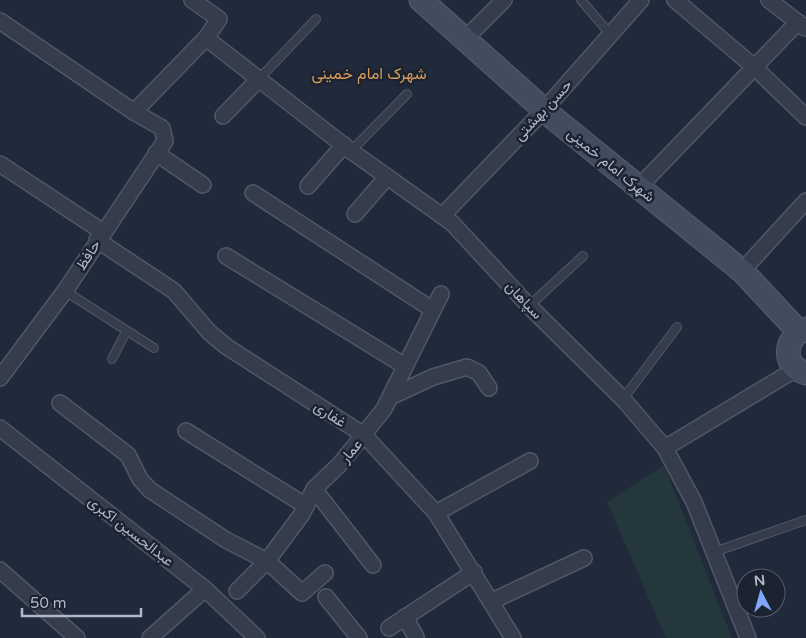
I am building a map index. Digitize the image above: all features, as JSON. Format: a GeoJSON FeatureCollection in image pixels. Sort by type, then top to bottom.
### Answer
{"type":"FeatureCollection","features":[{"type":"Feature","properties":{"kind":"street"},"geometry":{"type":"LineString","coordinates":[[0,21],[134,112],[206,38],[219,19],[192,0]]}},
{"type":"Feature","properties":{"kind":"street","name":"شهرک امام خمینی"},"geometry":{"type":"LineString","coordinates":[[421,0],[544,110],[742,271],[802,330]]}},
{"type":"Feature","properties":{"kind":"street"},"geometry":{"type":"LineString","coordinates":[[465,39],[504,0]]}},
{"type":"Feature","properties":{"kind":"street","name":"حسن بهشتی"},"geometry":{"type":"LineString","coordinates":[[442,216],[544,110],[640,0]]}},
{"type":"Feature","properties":{"kind":"street"},"geometry":{"type":"LineString","coordinates":[[675,0],[753,66],[806,117]]}},
{"type":"Feature","properties":{"kind":"street"},"geometry":{"type":"LineString","coordinates":[[638,188],[753,66],[802,26],[770,0]]}},
{"type":"Feature","properties":{"kind":"street","name":"سپاهان"},"geometry":{"type":"LineString","coordinates":[[206,38],[348,148],[452,223],[528,306],[623,399],[665,448],[694,502],[748,638]]}},
{"type":"Feature","properties":{"kind":"street"},"geometry":{"type":"LineString","coordinates":[[223,116],[259,79]]}},
{"type":"Feature","properties":{"kind":"street","name":"حافظ"},"geometry":{"type":"LineString","coordinates":[[0,378],[65,291],[100,236],[166,141],[162,128],[134,112]]}},
{"type":"Feature","properties":{"kind":"street"},"geometry":{"type":"LineString","coordinates":[[308,186],[348,148]]}},
{"type":"Feature","properties":{"kind":"street"},"geometry":{"type":"LineString","coordinates":[[156,153],[203,185]]}},
{"type":"Feature","properties":{"kind":"street","name":"غفاری"},"geometry":{"type":"LineString","coordinates":[[0,164],[174,291],[209,332],[228,347],[364,435],[436,514],[474,572],[513,638]]}},
{"type":"Feature","properties":{"kind":"street"},"geometry":{"type":"LineString","coordinates":[[355,214],[387,177]]}},
{"type":"Feature","properties":{"kind":"street"},"geometry":{"type":"LineString","coordinates":[[254,193],[433,310]]}},
{"type":"Feature","properties":{"kind":"street"},"geometry":{"type":"LineString","coordinates":[[742,271],[806,201]]}},
{"type":"Feature","properties":{"kind":"street"},"geometry":{"type":"LineString","coordinates":[[226,256],[405,366]]}},
{"type":"Feature","properties":{"kind":"street","name":"عمار"},"geometry":{"type":"LineString","coordinates":[[237,591],[267,561],[306,506],[314,489],[340,464],[384,409],[441,294]]}},
{"type":"Feature","properties":{"kind":"street"},"geometry":{"type":"LineString","coordinates":[[665,448],[801,371],[788,357],[788,350],[789,343],[802,330]]}},
{"type":"Feature","properties":{"kind":"street"},"geometry":{"type":"LineString","coordinates":[[390,397],[433,377],[466,366],[479,373],[489,388]]}},
{"type":"Feature","properties":{"kind":"street"},"geometry":{"type":"LineString","coordinates":[[60,403],[128,455],[140,479],[150,490],[226,540],[267,561],[302,593],[326,573]]}},
{"type":"Feature","properties":{"kind":"street","name":"عبدالحسین اکبری"},"geometry":{"type":"LineString","coordinates":[[0,428],[205,589],[257,638]]}},
{"type":"Feature","properties":{"kind":"street"},"geometry":{"type":"LineString","coordinates":[[186,431],[306,506]]}},
{"type":"Feature","properties":{"kind":"street"},"geometry":{"type":"LineString","coordinates":[[436,514],[530,461]]}},
{"type":"Feature","properties":{"kind":"street"},"geometry":{"type":"LineString","coordinates":[[314,489],[373,566]]}},
{"type":"Feature","properties":{"kind":"street"},"geometry":{"type":"LineString","coordinates":[[492,601],[584,558]]}},
{"type":"Feature","properties":{"kind":"street"},"geometry":{"type":"LineString","coordinates":[[0,570],[76,638]]}},
{"type":"Feature","properties":{"kind":"street"},"geometry":{"type":"LineString","coordinates":[[390,628],[474,572]]}},
{"type":"Feature","properties":{"kind":"street"},"geometry":{"type":"LineString","coordinates":[[150,638],[205,589]]}},
{"type":"Feature","properties":{"kind":"street"},"geometry":{"type":"LineString","coordinates":[[326,598],[359,638]]}},
{"type":"Feature","properties":{"kind":"street"},"geometry":{"type":"LineString","coordinates":[[405,617],[416,637]]}},
{"type":"Feature","properties":{"kind":"lane"},"geometry":{"type":"LineString","coordinates":[[581,0],[610,34]]}},
{"type":"Feature","properties":{"kind":"lane"},"geometry":{"type":"LineString","coordinates":[[259,79],[316,20]]}},
{"type":"Feature","properties":{"kind":"lane"},"geometry":{"type":"LineString","coordinates":[[348,148],[407,94]]}},
{"type":"Feature","properties":{"kind":"lane"},"geometry":{"type":"LineString","coordinates":[[528,306],[583,256]]}},
{"type":"Feature","properties":{"kind":"lane"},"geometry":{"type":"LineString","coordinates":[[65,291],[126,332],[154,348]]}},
{"type":"Feature","properties":{"kind":"lane"},"geometry":{"type":"LineString","coordinates":[[623,399],[677,327]]}},
{"type":"Feature","properties":{"kind":"lane"},"geometry":{"type":"LineString","coordinates":[[112,359],[126,332]]}},
{"type":"Feature","properties":{"kind":"lane"},"geometry":{"type":"LineString","coordinates":[[714,552],[806,520]]}},
{"type":"Feature","properties":{"kind":"green space"},"geometry":{"type":"Polygon","coordinates":[[[664,465],[732,638],[666,638],[607,502],[664,465]]]}},
{"type":"Feature","properties":{"kind":"district","name":"شهرک امام خمینی"},"geometry":{"type":"Point","coordinates":[369,74]}}]}
